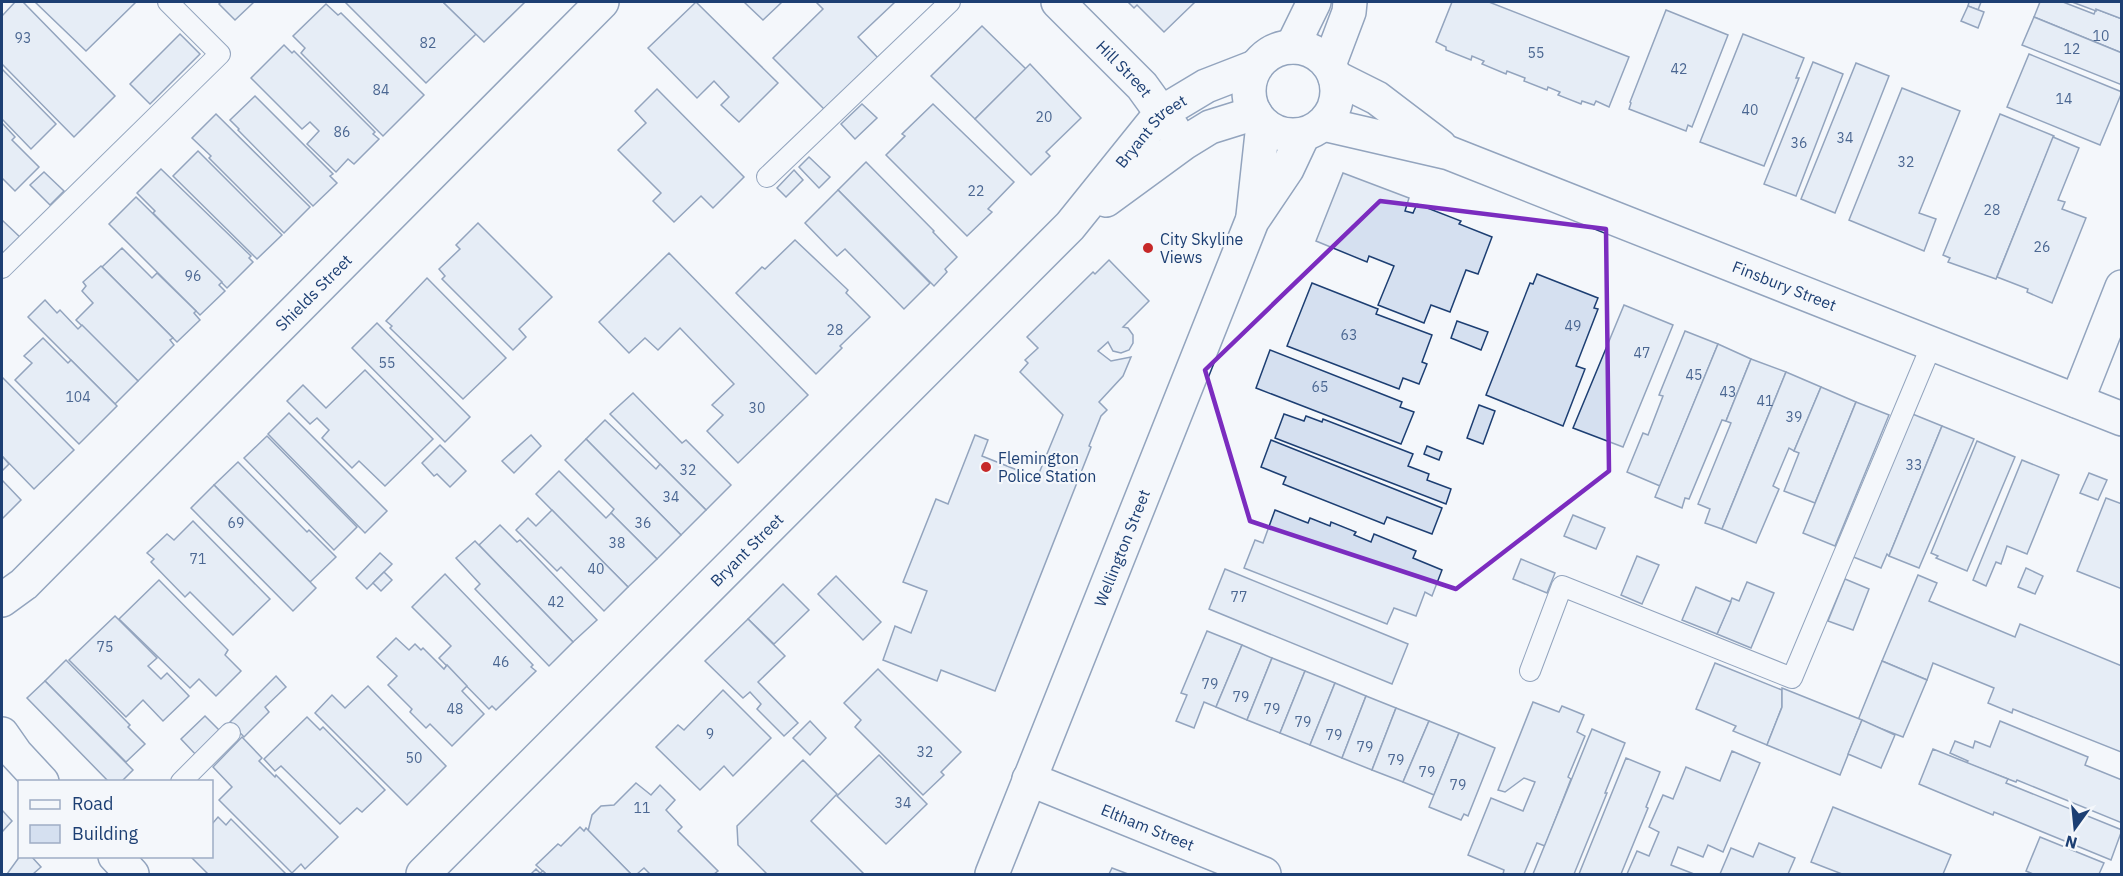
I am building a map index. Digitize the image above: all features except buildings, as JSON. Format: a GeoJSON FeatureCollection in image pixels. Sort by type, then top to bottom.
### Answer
{"type":"FeatureCollection","features":[{"type":"Feature","properties":{"kind":"street","name":"Shields Street"},"geometry":{"type":"LineString","coordinates":[[2,620],[13,592],[602,2]]}},
{"type":"Feature","properties":{"kind":"street","name":"Hill Street"},"geometry":{"type":"LineString","coordinates":[[1058,2],[1142,86],[1184,143]]}},
{"type":"Feature","properties":{"kind":"street"},"geometry":{"type":"LineString","coordinates":[[1292,47],[1314,2]]}},
{"type":"Feature","properties":{"kind":"street"},"geometry":{"type":"LineString","coordinates":[[1332,71],[1350,2]]}},
{"type":"Feature","properties":{"kind":"street"},"geometry":{"type":"LineString","coordinates":[[1292,47],[1306,49],[1319,55],[1332,71],[1338,90],[1336,103],[1313,129],[1289,135],[1275,131],[1259,119],[1250,103],[1248,90],[1255,67],[1271,52],[1292,47]]}},
{"type":"Feature","properties":{"kind":"street","name":"Bryant Street"},"geometry":{"type":"LineString","coordinates":[[423,874],[1070,226],[1161,113],[1206,86],[1255,67]]}},
{"type":"Feature","properties":{"kind":"street","name":"Finsbury Street"},"geometry":{"type":"LineString","coordinates":[[1332,71],[1377,98],[1449,153]]}},
{"type":"Feature","properties":{"kind":"street","name":"Bryant Street"},"geometry":{"type":"LineString","coordinates":[[1070,226],[1184,143],[1210,127],[1259,119]]}},
{"type":"Feature","properties":{"kind":"street","name":"Wellington Street"},"geometry":{"type":"LineString","coordinates":[[1252,221],[1259,119]]}},
{"type":"Feature","properties":{"kind":"street","name":"Finsbury Street"},"geometry":{"type":"LineString","coordinates":[[1313,129],[1449,153],[2121,419]]}},
{"type":"Feature","properties":{"kind":"street","name":"Wellington Street"},"geometry":{"type":"LineString","coordinates":[[992,874],[1252,221],[1313,129]]}},
{"type":"Feature","properties":{"kind":"street"},"geometry":{"type":"LineString","coordinates":[[2077,401],[2121,287]]}},
{"type":"Feature","properties":{"kind":"street"},"geometry":{"type":"LineString","coordinates":[[6,745],[40,780]]}},
{"type":"Feature","properties":{"kind":"street","name":"Eltham Street"},"geometry":{"type":"LineString","coordinates":[[1029,779],[1264,874]]}},
{"type":"Feature","properties":{"kind":"street"},"geometry":{"type":"LineString","coordinates":[[117,858],[132,874]]}},
{"type":"Feature","properties":{"kind":"lane"},"geometry":{"type":"LineString","coordinates":[[2,268],[220,54],[168,2]]}},
{"type":"Feature","properties":{"kind":"lane"},"geometry":{"type":"LineString","coordinates":[[767,177],[950,2]]}},
{"type":"Feature","properties":{"kind":"lane"},"geometry":{"type":"LineString","coordinates":[[1530,671],[1562,586],[1792,678],[1932,344]]}},
{"type":"Feature","properties":{"kind":"lane"},"geometry":{"type":"LineString","coordinates":[[183,780],[230,733]]}},
{"type":"Feature","properties":{"kind":"highlighted area"},"geometry":{"type":"Polygon","coordinates":[[[1380,201],[1606,229],[1609,471],[1456,589],[1250,521],[1205,370],[1380,201]]]}},
{"type":"Feature","properties":{"kind":"place","name":"City Skyline Views"},"geometry":{"type":"Point","coordinates":[1148,248]}},
{"type":"Feature","properties":{"kind":"place","name":"Flemington Police Station"},"geometry":{"type":"Point","coordinates":[986,467]}}]}
